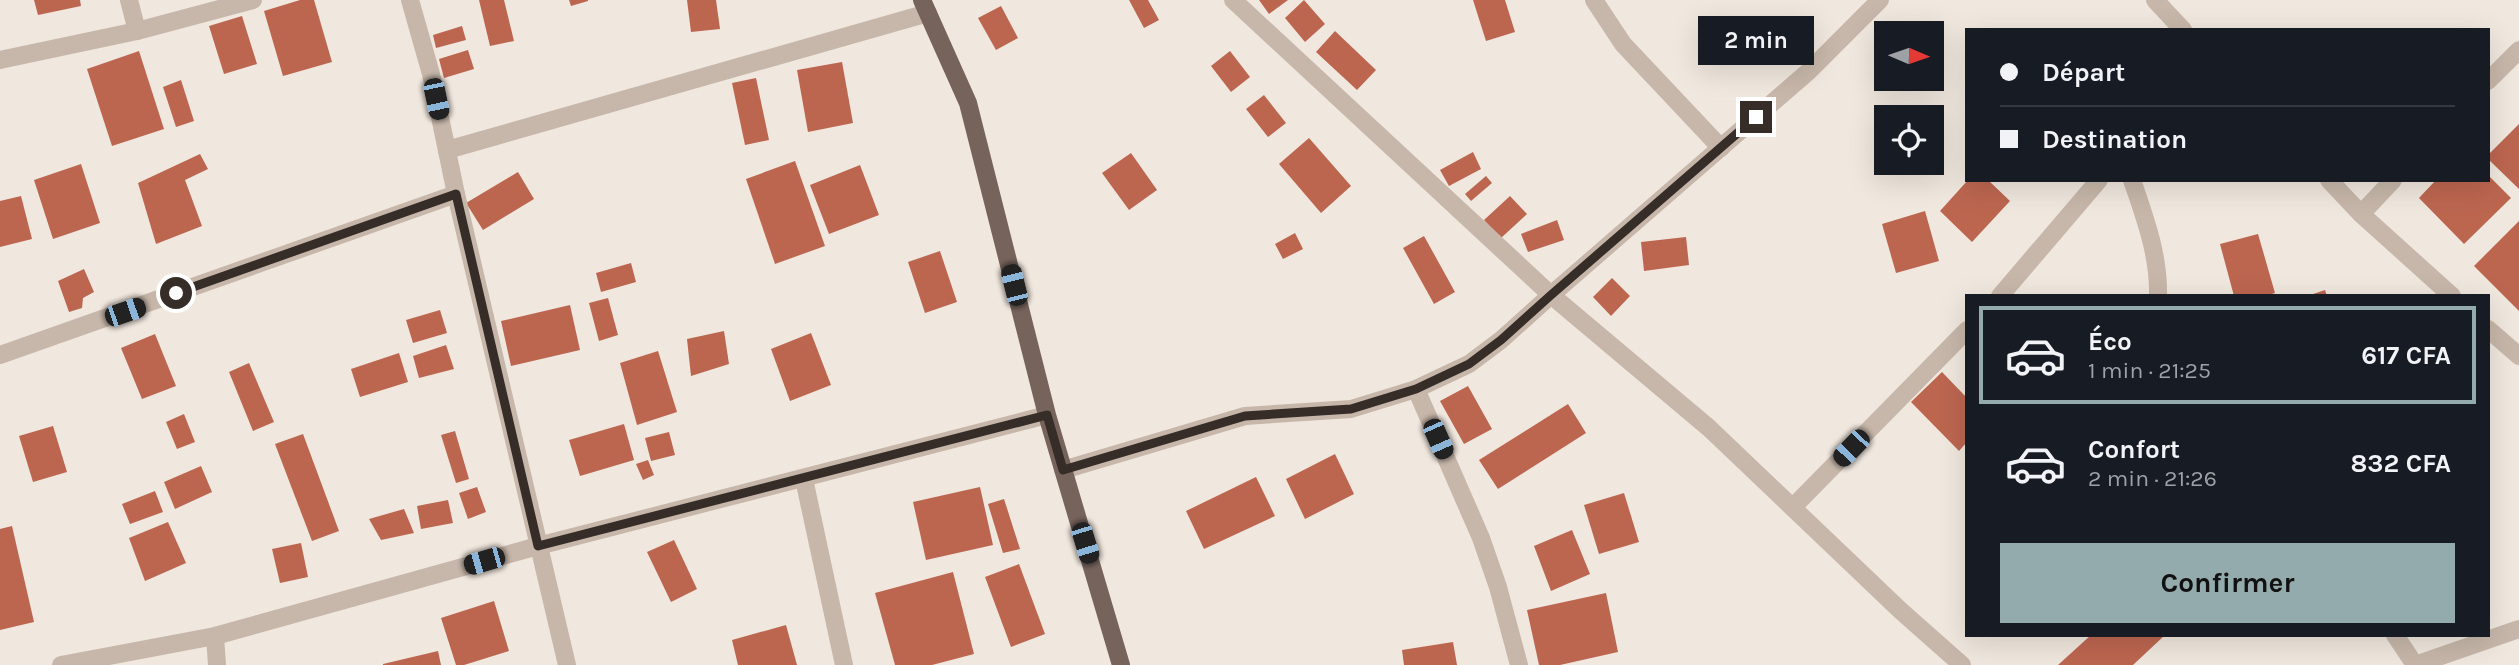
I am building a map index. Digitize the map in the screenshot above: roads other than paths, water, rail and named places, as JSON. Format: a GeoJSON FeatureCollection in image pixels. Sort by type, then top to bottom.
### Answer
{"type":"FeatureCollection","features":[{"type":"Feature","properties":{"kind":"main road"},"geometry":{"type":"LineString","coordinates":[[925,6],[968,103],[1047,415],[1121,665]]}},
{"type":"Feature","properties":{"kind":"street"},"geometry":{"type":"LineString","coordinates":[[129,0],[137,31]]}},
{"type":"Feature","properties":{"kind":"street"},"geometry":{"type":"LineString","coordinates":[[0,60],[137,31],[253,0]]}},
{"type":"Feature","properties":{"kind":"street"},"geometry":{"type":"LineString","coordinates":[[410,0],[431,74],[456,194],[567,665]]}},
{"type":"Feature","properties":{"kind":"street"},"geometry":{"type":"LineString","coordinates":[[1233,0],[1551,295],[1709,428],[1901,611],[1962,665]]}},
{"type":"Feature","properties":{"kind":"street"},"geometry":{"type":"LineString","coordinates":[[1594,0],[1623,44],[1721,148]]}},
{"type":"Feature","properties":{"kind":"street"},"geometry":{"type":"LineString","coordinates":[[1063,470],[1245,416],[1351,409],[1416,389],[1469,364],[1501,340],[1809,71],[1880,0]]}},
{"type":"Feature","properties":{"kind":"street"},"geometry":{"type":"LineString","coordinates":[[2157,1],[2181,28]]}},
{"type":"Feature","properties":{"kind":"street"},"geometry":{"type":"LineString","coordinates":[[447,150],[925,6]]}},
{"type":"Feature","properties":{"kind":"street"},"geometry":{"type":"LineString","coordinates":[[2490,79],[2519,50]]}},
{"type":"Feature","properties":{"kind":"street"},"geometry":{"type":"LineString","coordinates":[[2002,294],[2097,182]]}},
{"type":"Feature","properties":{"kind":"street"},"geometry":{"type":"LineString","coordinates":[[2133,182],[2152,241],[2159,275],[2158,294]]}},
{"type":"Feature","properties":{"kind":"street"},"geometry":{"type":"LineString","coordinates":[[2331,182],[2361,214],[2450,294]]}},
{"type":"Feature","properties":{"kind":"street"},"geometry":{"type":"LineString","coordinates":[[2361,214],[2391,182]]}},
{"type":"Feature","properties":{"kind":"street"},"geometry":{"type":"LineString","coordinates":[[0,355],[456,194]]}},
{"type":"Feature","properties":{"kind":"street"},"geometry":{"type":"LineString","coordinates":[[2490,331],[2519,356]]}},
{"type":"Feature","properties":{"kind":"street"},"geometry":{"type":"LineString","coordinates":[[1793,507],[1965,332]]}},
{"type":"Feature","properties":{"kind":"street"},"geometry":{"type":"LineString","coordinates":[[1416,389],[1481,538],[1498,587],[1519,665]]}},
{"type":"Feature","properties":{"kind":"street"},"geometry":{"type":"LineString","coordinates":[[61,665],[215,636],[538,546],[1047,415]]}},
{"type":"Feature","properties":{"kind":"street"},"geometry":{"type":"LineString","coordinates":[[804,479],[844,665]]}},
{"type":"Feature","properties":{"kind":"street"},"geometry":{"type":"LineString","coordinates":[[2396,637],[2415,665],[2519,629]]}},
{"type":"Feature","properties":{"kind":"street"},"geometry":{"type":"LineString","coordinates":[[215,636],[217,665]]}}]}
